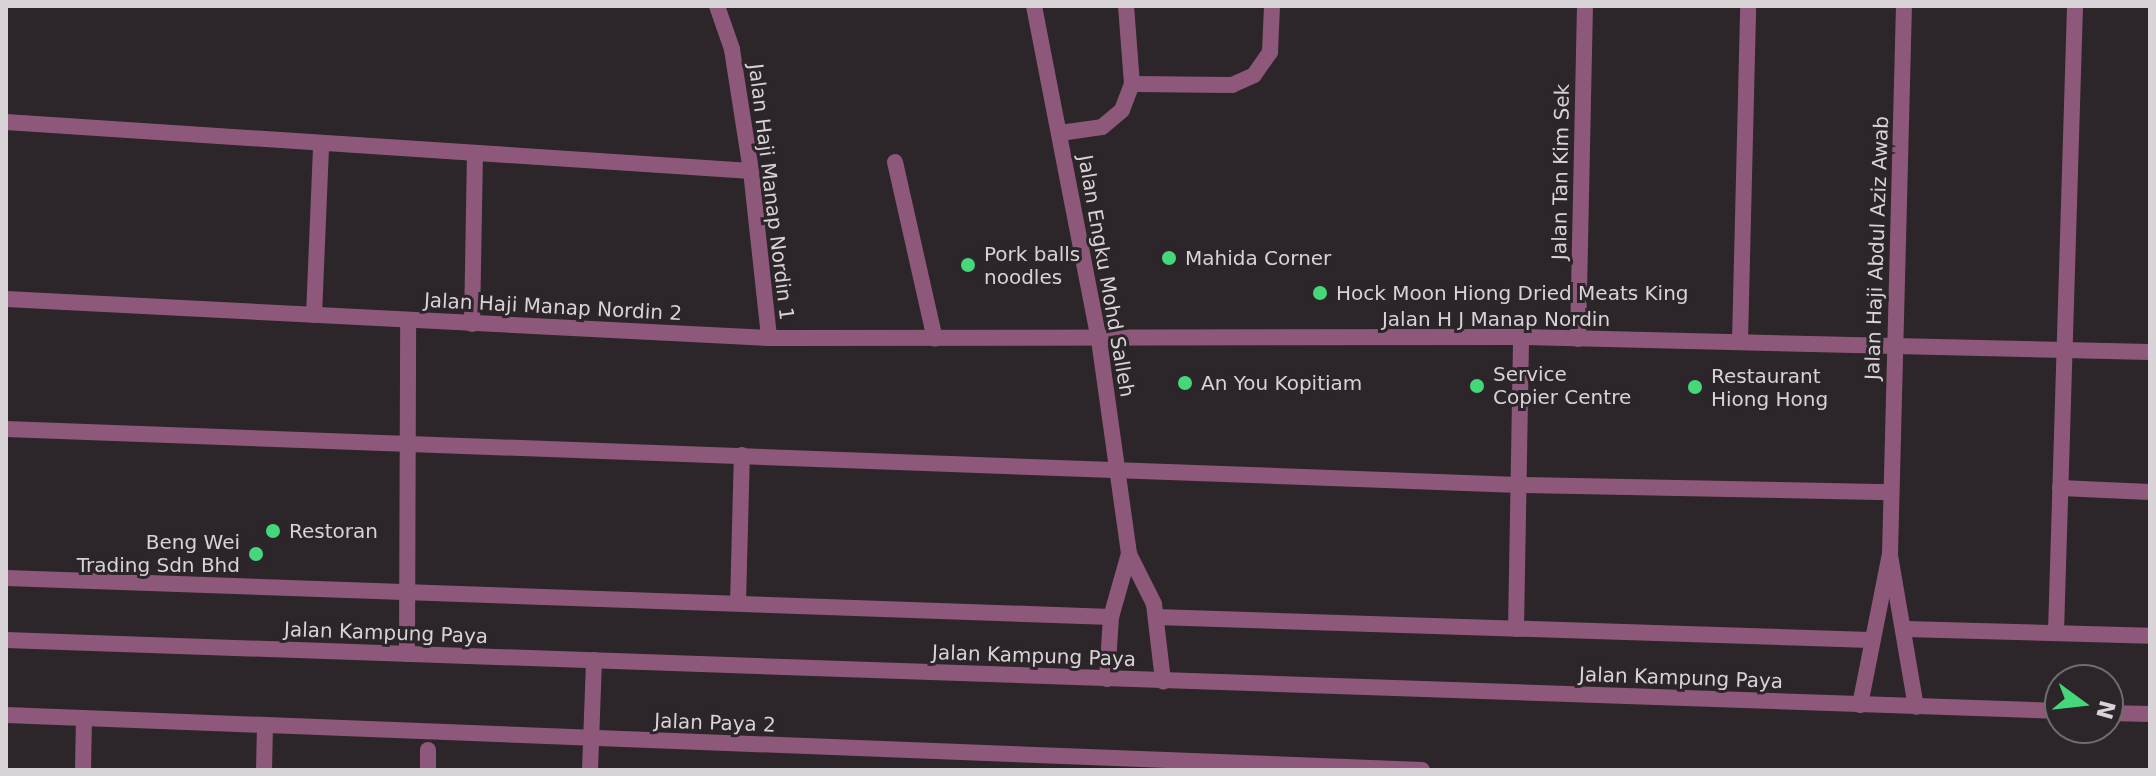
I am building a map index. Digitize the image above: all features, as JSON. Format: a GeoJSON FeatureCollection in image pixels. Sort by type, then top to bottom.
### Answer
{"type":"FeatureCollection","features":[{"type":"Feature","properties":{"kind":"street","name":"Jalan Haji Manap Nordin 1"},"geometry":{"type":"LineString","coordinates":[[717,6],[732,49],[751,171],[769,338]]}},
{"type":"Feature","properties":{"kind":"street","name":"Jalan Engku Mohd Salleh"},"geometry":{"type":"LineString","coordinates":[[1034,6],[1099,340],[1129,554],[1156,617],[1163,681]]}},
{"type":"Feature","properties":{"kind":"street"},"geometry":{"type":"LineString","coordinates":[[1060,133],[1102,127],[1122,110],[1132,84],[1126,6]]}},
{"type":"Feature","properties":{"kind":"street"},"geometry":{"type":"LineString","coordinates":[[1132,84],[1232,85],[1254,75],[1270,52],[1272,6]]}},
{"type":"Feature","properties":{"kind":"street","name":"Jalan Tan Kim Sek"},"geometry":{"type":"LineString","coordinates":[[1578,339],[1585,6]]}},
{"type":"Feature","properties":{"kind":"street"},"geometry":{"type":"LineString","coordinates":[[1740,341],[1748,6]]}},
{"type":"Feature","properties":{"kind":"street","name":"Jalan Haji Abdul Aziz Awab"},"geometry":{"type":"LineString","coordinates":[[1890,554],[1904,6]]}},
{"type":"Feature","properties":{"kind":"street"},"geometry":{"type":"LineString","coordinates":[[2056,632],[2075,6]]}},
{"type":"Feature","properties":{"kind":"street"},"geometry":{"type":"LineString","coordinates":[[6,122],[475,156],[751,171]]}},
{"type":"Feature","properties":{"kind":"street"},"geometry":{"type":"LineString","coordinates":[[314,315],[321,145]]}},
{"type":"Feature","properties":{"kind":"street"},"geometry":{"type":"LineString","coordinates":[[472,324],[475,156]]}},
{"type":"Feature","properties":{"kind":"street"},"geometry":{"type":"LineString","coordinates":[[895,162],[935,339]]}},
{"type":"Feature","properties":{"kind":"street","name":"Jalan Haji Manap Nordin 2"},"geometry":{"type":"LineString","coordinates":[[6,299],[769,338],[1099,340]]}},
{"type":"Feature","properties":{"kind":"street"},"geometry":{"type":"LineString","coordinates":[[407,654],[408,321]]}},
{"type":"Feature","properties":{"kind":"street"},"geometry":{"type":"LineString","coordinates":[[1516,629],[1521,337]]}},
{"type":"Feature","properties":{"kind":"street","name":"Jalan H J Manap Nordin"},"geometry":{"type":"LineString","coordinates":[[1099,340],[1521,337],[2150,352]]}},
{"type":"Feature","properties":{"kind":"street"},"geometry":{"type":"LineString","coordinates":[[6,429],[1519,485],[1891,492]]}},
{"type":"Feature","properties":{"kind":"street"},"geometry":{"type":"LineString","coordinates":[[738,603],[742,455]]}},
{"type":"Feature","properties":{"kind":"street"},"geometry":{"type":"LineString","coordinates":[[2060,488],[2150,492]]}},
{"type":"Feature","properties":{"kind":"street","name":"Jalan Engku Mohd Salleh"},"geometry":{"type":"LineString","coordinates":[[1107,679],[1111,617],[1129,554]]}},
{"type":"Feature","properties":{"kind":"street"},"geometry":{"type":"LineString","coordinates":[[1890,554],[1916,707]]}},
{"type":"Feature","properties":{"kind":"street"},"geometry":{"type":"LineString","coordinates":[[1860,705],[1890,554]]}},
{"type":"Feature","properties":{"kind":"street"},"geometry":{"type":"LineString","coordinates":[[6,578],[1111,617]]}},
{"type":"Feature","properties":{"kind":"street"},"geometry":{"type":"LineString","coordinates":[[1156,617],[1871,640]]}},
{"type":"Feature","properties":{"kind":"street"},"geometry":{"type":"LineString","coordinates":[[1905,629],[2150,636]]}},
{"type":"Feature","properties":{"kind":"street","name":"Jalan Kampung Paya"},"geometry":{"type":"LineString","coordinates":[[6,640],[2044,711]]}},
{"type":"Feature","properties":{"kind":"street"},"geometry":{"type":"LineString","coordinates":[[590,770],[594,660]]}},
{"type":"Feature","properties":{"kind":"street"},"geometry":{"type":"LineString","coordinates":[[2124,713],[2150,714]]}},
{"type":"Feature","properties":{"kind":"street","name":"Jalan Paya 2"},"geometry":{"type":"LineString","coordinates":[[6,715],[1422,770]]}},
{"type":"Feature","properties":{"kind":"street"},"geometry":{"type":"LineString","coordinates":[[83,770],[84,718]]}},
{"type":"Feature","properties":{"kind":"street"},"geometry":{"type":"LineString","coordinates":[[264,770],[265,726]]}},
{"type":"Feature","properties":{"kind":"street"},"geometry":{"type":"LineString","coordinates":[[428,750],[428,770]]}},
{"type":"Feature","properties":{"kind":"place","name":"Mahida Corner"},"geometry":{"type":"Point","coordinates":[1169,258]}},
{"type":"Feature","properties":{"kind":"place","name":"Pork balls noodles"},"geometry":{"type":"Point","coordinates":[968,265]}},
{"type":"Feature","properties":{"kind":"place","name":"Hock Moon Hiong Dried Meats King"},"geometry":{"type":"Point","coordinates":[1320,293]}},
{"type":"Feature","properties":{"kind":"place","name":"An You Kopitiam"},"geometry":{"type":"Point","coordinates":[1185,383]}},
{"type":"Feature","properties":{"kind":"place","name":"Service Copier Centre"},"geometry":{"type":"Point","coordinates":[1477,386]}},
{"type":"Feature","properties":{"kind":"place","name":"Restaurant Hiong Hong"},"geometry":{"type":"Point","coordinates":[1695,387]}},
{"type":"Feature","properties":{"kind":"place","name":"Restoran"},"geometry":{"type":"Point","coordinates":[273,531]}},
{"type":"Feature","properties":{"kind":"place","name":"Beng Wei Trading Sdn Bhd"},"geometry":{"type":"Point","coordinates":[256,554]}}]}
